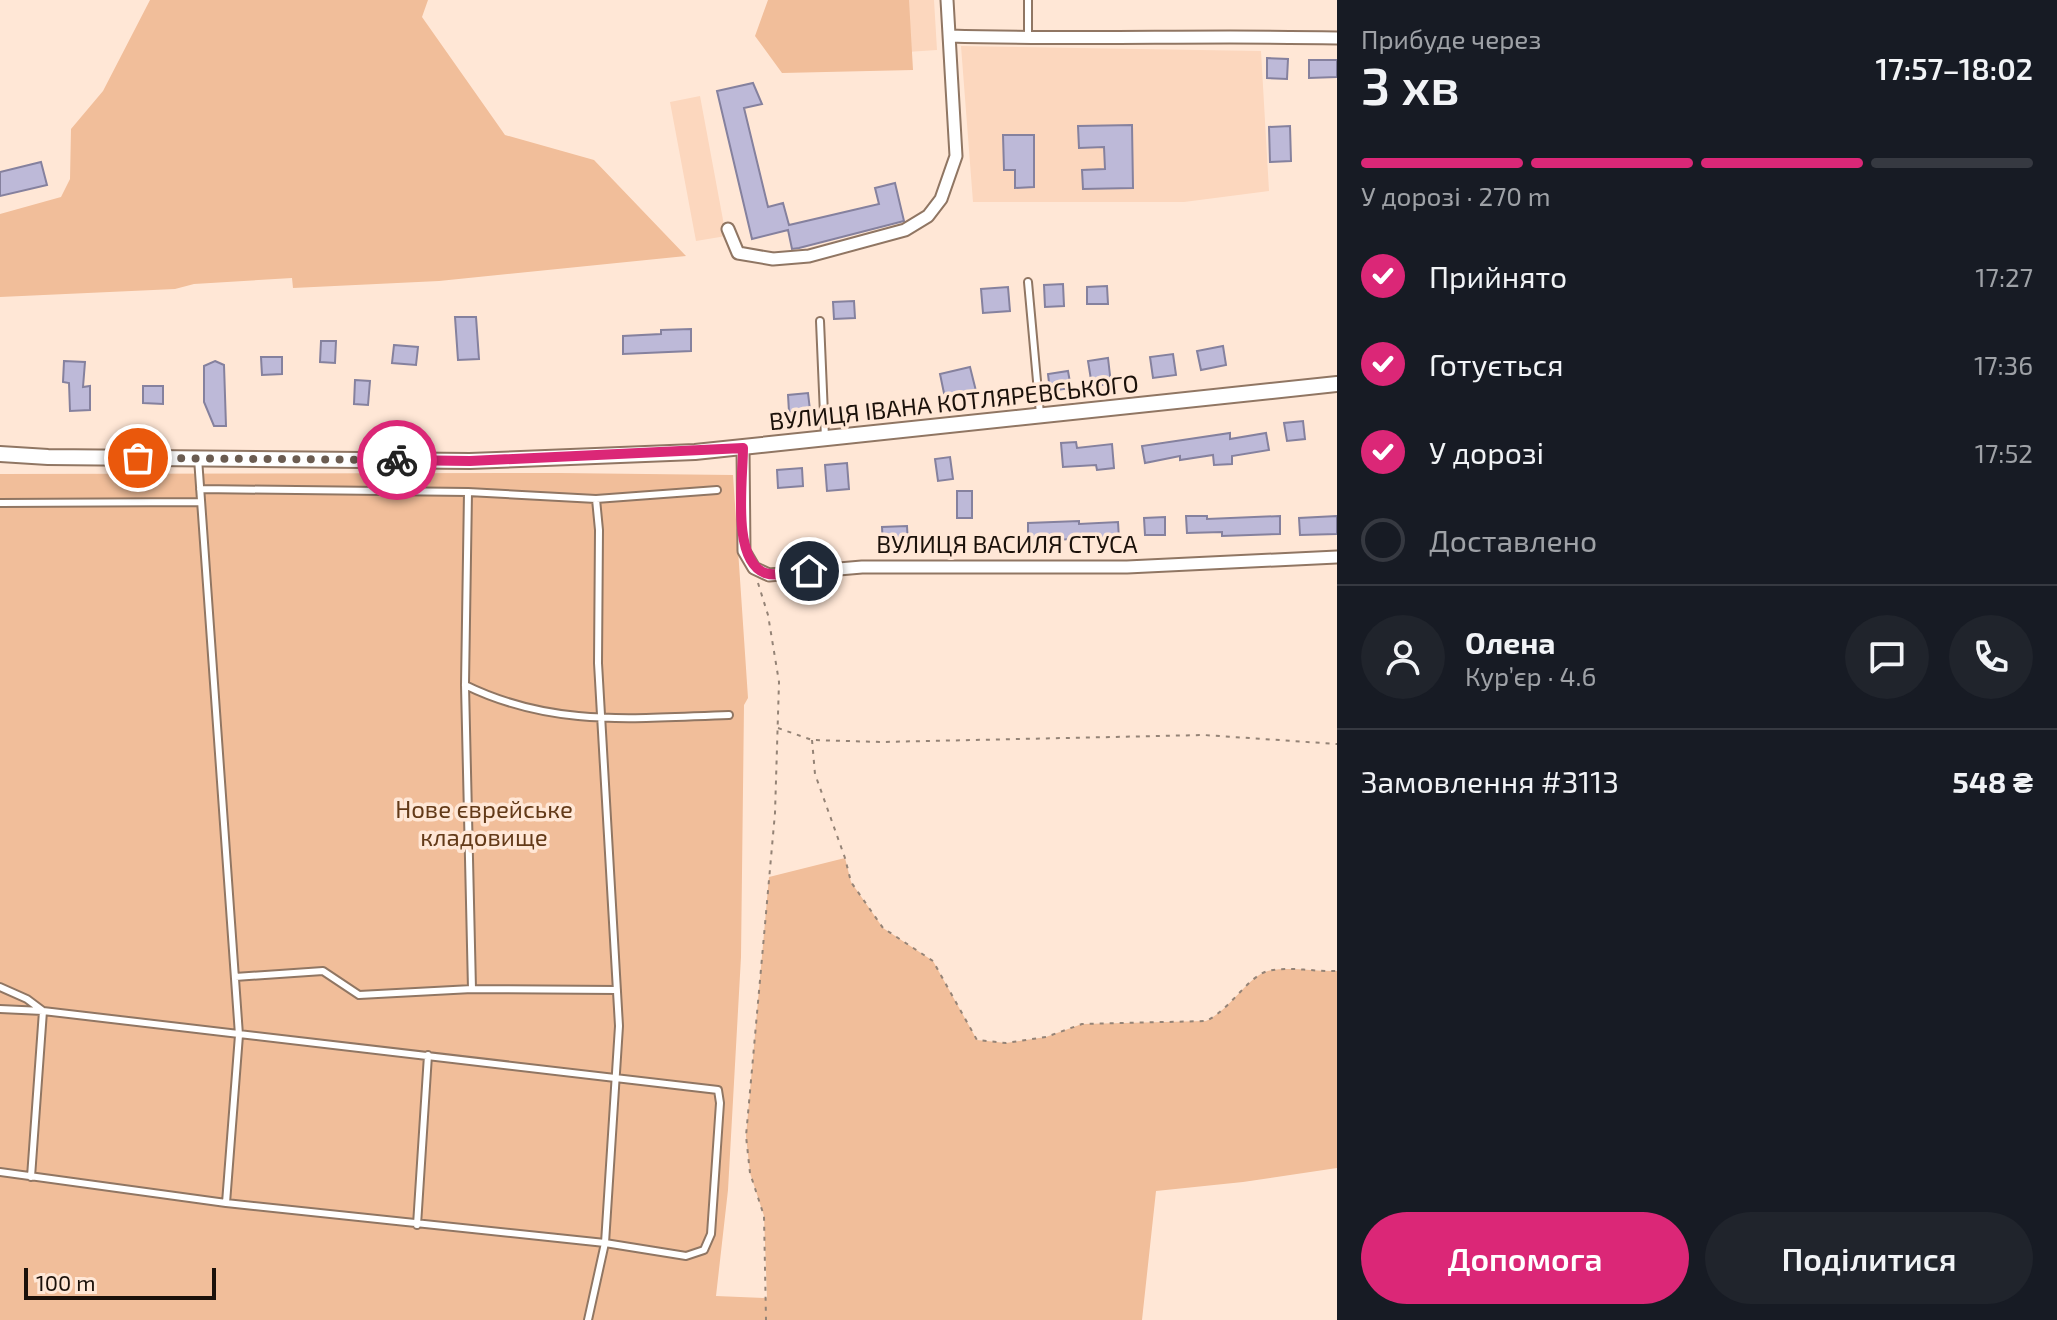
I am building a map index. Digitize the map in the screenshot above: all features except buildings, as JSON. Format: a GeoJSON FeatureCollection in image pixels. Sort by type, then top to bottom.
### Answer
{"type":"FeatureCollection","features":[{"type":"Feature","properties":{"kind":"street"},"geometry":{"type":"LineString","coordinates":[[728,229],[738,253],[773,259],[809,256],[891,234],[905,230],[928,216],[941,199],[956,156],[947,0]]}},
{"type":"Feature","properties":{"kind":"street"},"geometry":{"type":"LineString","coordinates":[[950,36],[1028,39],[1337,38]]}},
{"type":"Feature","properties":{"kind":"street","name":"ВУЛИЦЯ ІВАНА КОТЛЯРЕВСЬКОГО"},"geometry":{"type":"LineString","coordinates":[[0,454],[470,461],[743,448],[1337,384]]}},
{"type":"Feature","properties":{"kind":"street"},"geometry":{"type":"LineString","coordinates":[[743,448],[742,530],[744,551],[754,568]]}},
{"type":"Feature","properties":{"kind":"street","name":"ВУЛИЦЯ ВАСИЛЯ СТУСА"},"geometry":{"type":"LineString","coordinates":[[754,568],[769,575],[862,567],[1127,567],[1337,557]]}},
{"type":"Feature","properties":{"kind":"lane"},"geometry":{"type":"LineString","coordinates":[[1028,0],[1028,39]]}},
{"type":"Feature","properties":{"kind":"lane"},"geometry":{"type":"LineString","coordinates":[[1028,282],[1040,417]]}},
{"type":"Feature","properties":{"kind":"lane"},"geometry":{"type":"LineString","coordinates":[[820,321],[825,439]]}},
{"type":"Feature","properties":{"kind":"lane"},"geometry":{"type":"LineString","coordinates":[[198,458],[239,1035],[226,1203]]}},
{"type":"Feature","properties":{"kind":"lane"},"geometry":{"type":"LineString","coordinates":[[200,489],[468,492],[596,499],[717,490]]}},
{"type":"Feature","properties":{"kind":"lane"},"geometry":{"type":"LineString","coordinates":[[468,492],[465,685],[472,989]]}},
{"type":"Feature","properties":{"kind":"lane"},"geometry":{"type":"LineString","coordinates":[[588,1320],[605,1243],[619,1026],[598,663],[599,530],[596,499]]}},
{"type":"Feature","properties":{"kind":"lane"},"geometry":{"type":"LineString","coordinates":[[0,503],[200,502]]}},
{"type":"Feature","properties":{"kind":"lane"},"geometry":{"type":"LineString","coordinates":[[465,685],[484,694],[555,715],[601,719],[729,715]]}},
{"type":"Feature","properties":{"kind":"lane"},"geometry":{"type":"LineString","coordinates":[[235,977],[323,971],[359,995],[472,989],[617,990]]}},
{"type":"Feature","properties":{"kind":"lane"},"geometry":{"type":"LineString","coordinates":[[0,987],[27,999],[43,1011]]}},
{"type":"Feature","properties":{"kind":"lane"},"geometry":{"type":"LineString","coordinates":[[0,1009],[43,1011],[614,1076],[718,1090],[720,1103],[711,1234],[704,1250],[686,1256],[605,1243],[226,1203],[0,1172]]}},
{"type":"Feature","properties":{"kind":"lane"},"geometry":{"type":"LineString","coordinates":[[31,1177],[43,1011]]}},
{"type":"Feature","properties":{"kind":"lane"},"geometry":{"type":"LineString","coordinates":[[417,1225],[428,1055]]}},
{"type":"Feature","properties":{"kind":"path"},"geometry":{"type":"LineString","coordinates":[[754,568],[768,615],[779,682],[775,813],[746,1136],[750,1173],[764,1216],[766,1320]]}},
{"type":"Feature","properties":{"kind":"path"},"geometry":{"type":"LineString","coordinates":[[777,728],[812,740],[881,742],[1204,735],[1337,744]]}},
{"type":"Feature","properties":{"kind":"path"},"geometry":{"type":"LineString","coordinates":[[812,740],[815,774],[851,882],[883,928],[933,961],[977,1040],[1006,1043],[1046,1037],[1082,1024],[1206,1021],[1220,1015],[1254,979],[1266,971],[1337,971]]}},
{"type":"Feature","properties":{"kind":"shaded area"},"geometry":{"type":"Polygon","coordinates":[[[905,0],[934,0],[937,50],[907,52],[905,0]]]}},
{"type":"Feature","properties":{"kind":"shaded area"},"geometry":{"type":"Polygon","coordinates":[[[961,46],[1261,51],[1269,191],[1184,202],[973,202],[961,46]]]}},
{"type":"Feature","properties":{"kind":"shaded area"},"geometry":{"type":"Polygon","coordinates":[[[700,96],[726,236],[696,241],[670,102],[700,96]]]}},
{"type":"Feature","properties":{"kind":"green space"},"geometry":{"type":"Polygon","coordinates":[[[150,0],[428,0],[422,17],[505,135],[594,160],[686,256],[439,281],[293,288],[292,278],[194,284],[175,289],[0,297],[0,214],[61,197],[70,179],[71,129],[103,91],[150,0]]]}},
{"type":"Feature","properties":{"kind":"green space"},"geometry":{"type":"Polygon","coordinates":[[[768,0],[909,0],[913,70],[782,73],[755,36],[768,0]]]}},
{"type":"Feature","properties":{"kind":"green space","name":"Нове єврейське кладовище"},"geometry":{"type":"Polygon","coordinates":[[[0,474],[733,475],[748,698],[744,705],[741,957],[728,1190],[716,1296],[767,1298],[764,1216],[750,1173],[746,1136],[769,877],[845,858],[851,882],[883,928],[933,961],[977,1040],[1006,1043],[1046,1037],[1082,1024],[1206,1021],[1253,979],[1268,971],[1337,971],[1337,1168],[1156,1191],[1142,1320],[0,1320],[0,474]]]}},
{"type":"Feature","properties":{"kind":"way so far"},"geometry":{"type":"LineString","coordinates":[[138,458],[397,460]]}},
{"type":"Feature","properties":{"kind":"route"},"geometry":{"type":"LineString","coordinates":[[397,460],[470,461],[743,448],[744,551],[754,568],[769,575],[809,571]]}}]}
